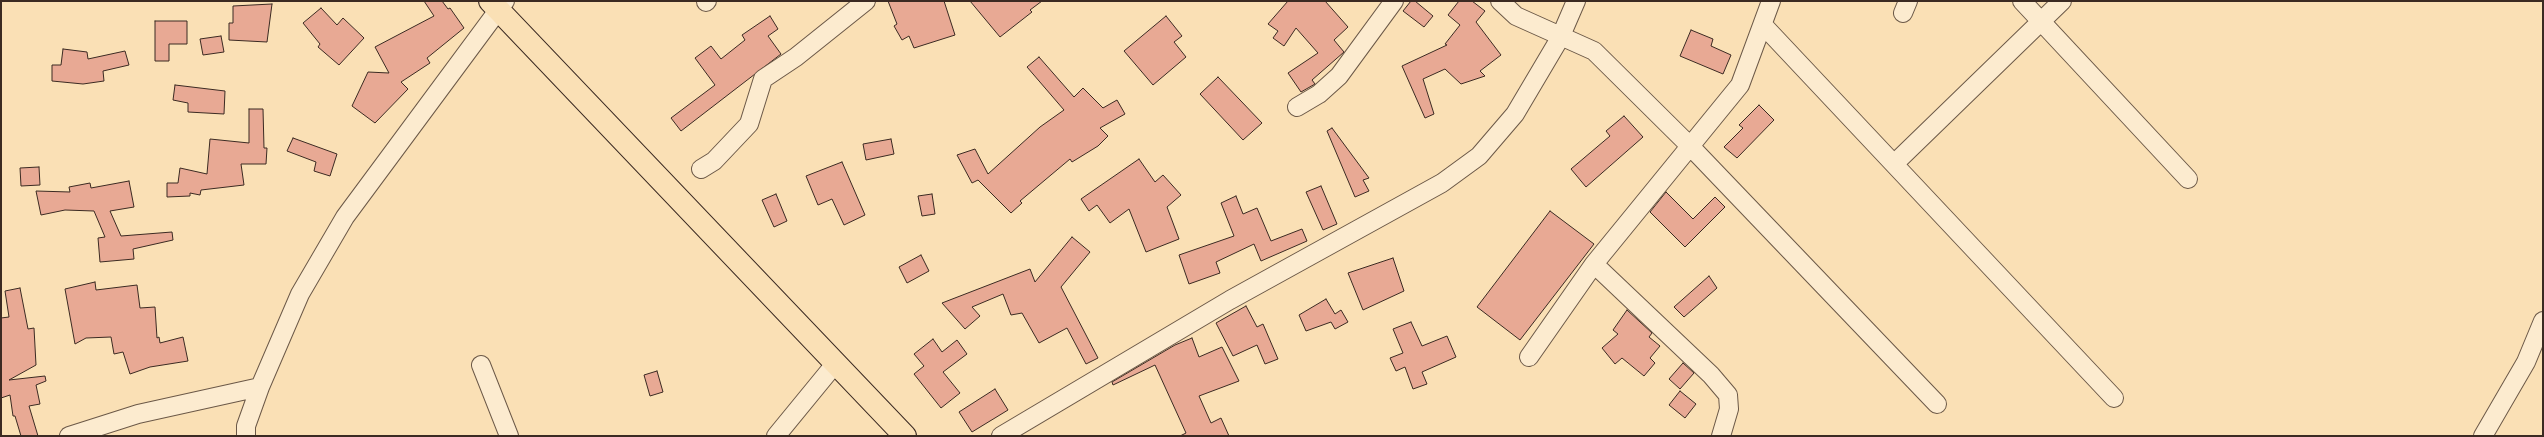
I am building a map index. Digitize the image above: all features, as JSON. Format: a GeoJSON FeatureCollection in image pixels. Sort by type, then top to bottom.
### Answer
{"type":"FeatureCollection","features":[{"type":"Feature","properties":{"kind":"main road"},"geometry":{"type":"LineString","coordinates":[[497,4],[835,364],[905,436]]}},
{"type":"Feature","properties":{"kind":"street"},"geometry":{"type":"LineString","coordinates":[[701,169],[714,160],[749,124],[763,79],[796,57],[866,1]]}},
{"type":"Feature","properties":{"kind":"street"},"geometry":{"type":"LineString","coordinates":[[1297,108],[1319,94],[1339,76],[1394,1]]}},
{"type":"Feature","properties":{"kind":"street"},"geometry":{"type":"LineString","coordinates":[[1500,1],[1516,16],[1560,38],[1594,51],[1690,146],[1937,404]]}},
{"type":"Feature","properties":{"kind":"street"},"geometry":{"type":"LineString","coordinates":[[1001,436],[1230,300],[1442,184],[1478,156],[1515,114],[1560,38],[1576,1]]}},
{"type":"Feature","properties":{"kind":"street"},"geometry":{"type":"LineString","coordinates":[[1529,357],[1594,264],[1740,85],[1772,1]]}},
{"type":"Feature","properties":{"kind":"street"},"geometry":{"type":"LineString","coordinates":[[2022,1],[2188,179]]}},
{"type":"Feature","properties":{"kind":"street"},"geometry":{"type":"LineString","coordinates":[[1894,164],[2062,1]]}},
{"type":"Feature","properties":{"kind":"street"},"geometry":{"type":"LineString","coordinates":[[246,436],[246,426],[260,387],[300,294],[345,217],[497,4]]}},
{"type":"Feature","properties":{"kind":"street"},"geometry":{"type":"LineString","coordinates":[[1763,24],[2114,398]]}},
{"type":"Feature","properties":{"kind":"street"},"geometry":{"type":"LineString","coordinates":[[1594,264],[1711,375],[1728,395],[1729,409],[1722,436]]}},
{"type":"Feature","properties":{"kind":"street"},"geometry":{"type":"LineString","coordinates":[[2483,436],[2526,362],[2543,321]]}},
{"type":"Feature","properties":{"kind":"street"},"geometry":{"type":"LineString","coordinates":[[776,436],[835,364]]}},
{"type":"Feature","properties":{"kind":"street"},"geometry":{"type":"LineString","coordinates":[[481,365],[509,436]]}},
{"type":"Feature","properties":{"kind":"street"},"geometry":{"type":"LineString","coordinates":[[69,436],[138,414],[260,387]]}},
{"type":"Feature","properties":{"kind":"building"},"geometry":{"type":"Polygon","coordinates":[[[424,1],[442,1],[448,9],[450,8],[464,28],[427,58],[430,63],[401,82],[408,89],[375,123],[352,106],[368,72],[389,73],[375,47],[434,16],[424,1]]]}},
{"type":"Feature","properties":{"kind":"building"},"geometry":{"type":"Polygon","coordinates":[[[888,1],[944,1],[955,35],[914,48],[909,36],[902,40],[894,26],[897,24],[888,1]]]}},
{"type":"Feature","properties":{"kind":"building"},"geometry":{"type":"Polygon","coordinates":[[[970,1],[1042,1],[1030,10],[1032,12],[1000,37],[970,1]]]}},
{"type":"Feature","properties":{"kind":"building"},"geometry":{"type":"Polygon","coordinates":[[[1288,1],[1325,1],[1348,27],[1334,40],[1344,52],[1312,80],[1315,84],[1301,92],[1288,73],[1318,53],[1296,28],[1284,46],[1273,38],[1278,31],[1268,24],[1288,1]]]}},
{"type":"Feature","properties":{"kind":"building"},"geometry":{"type":"Polygon","coordinates":[[[1411,1],[1415,1],[1433,16],[1424,27],[1403,11],[1411,1]]]}},
{"type":"Feature","properties":{"kind":"building"},"geometry":{"type":"Polygon","coordinates":[[[1459,1],[1472,1],[1485,11],[1476,22],[1501,55],[1480,71],[1485,76],[1461,84],[1445,69],[1423,79],[1434,114],[1425,118],[1402,66],[1447,45],[1445,44],[1460,25],[1448,15],[1459,1]]]}},
{"type":"Feature","properties":{"kind":"building"},"geometry":{"type":"Polygon","coordinates":[[[272,4],[267,42],[229,40],[229,23],[233,23],[233,6],[272,4]]]}},
{"type":"Feature","properties":{"kind":"building"},"geometry":{"type":"Polygon","coordinates":[[[321,8],[337,25],[343,18],[364,38],[339,65],[318,47],[320,44],[303,23],[321,8]]]}},
{"type":"Feature","properties":{"kind":"building"},"geometry":{"type":"Polygon","coordinates":[[[770,16],[778,29],[768,36],[781,54],[681,131],[671,118],[715,85],[695,58],[711,46],[721,59],[745,40],[742,35],[770,16]]]}},
{"type":"Feature","properties":{"kind":"building"},"geometry":{"type":"Polygon","coordinates":[[[1166,16],[1182,36],[1174,42],[1186,57],[1153,85],[1124,51],[1166,16]]]}},
{"type":"Feature","properties":{"kind":"building"},"geometry":{"type":"Polygon","coordinates":[[[155,21],[187,21],[187,44],[169,44],[169,61],[155,61],[155,21]]]}},
{"type":"Feature","properties":{"kind":"building"},"geometry":{"type":"Polygon","coordinates":[[[1691,30],[1713,39],[1711,46],[1731,55],[1723,74],[1680,56],[1691,30]]]}},
{"type":"Feature","properties":{"kind":"building"},"geometry":{"type":"Polygon","coordinates":[[[221,36],[224,52],[203,55],[200,39],[221,36]]]}},
{"type":"Feature","properties":{"kind":"building"},"geometry":{"type":"Polygon","coordinates":[[[63,49],[87,52],[88,59],[125,51],[129,65],[103,71],[104,81],[83,84],[52,81],[52,65],[61,65],[63,49]]]}},
{"type":"Feature","properties":{"kind":"building"},"geometry":{"type":"Polygon","coordinates":[[[1039,57],[1074,97],[1083,88],[1103,108],[1117,100],[1125,114],[1100,128],[1108,136],[1098,146],[1072,162],[1070,159],[1020,201],[1022,203],[1011,213],[978,180],[972,183],[957,155],[975,149],[988,174],[1040,127],[1064,110],[1027,67],[1039,57]]]}},
{"type":"Feature","properties":{"kind":"building"},"geometry":{"type":"Polygon","coordinates":[[[1218,77],[1262,123],[1243,140],[1200,94],[1218,77]]]}},
{"type":"Feature","properties":{"kind":"building"},"geometry":{"type":"Polygon","coordinates":[[[175,85],[225,91],[224,114],[188,112],[188,103],[173,100],[175,85]]]}},
{"type":"Feature","properties":{"kind":"building"},"geometry":{"type":"Polygon","coordinates":[[[1759,105],[1774,120],[1737,158],[1724,147],[1743,128],[1739,125],[1759,105]]]}},
{"type":"Feature","properties":{"kind":"building"},"geometry":{"type":"Polygon","coordinates":[[[249,109],[263,109],[264,148],[267,148],[266,164],[241,164],[244,185],[201,190],[200,195],[190,193],[190,196],[167,197],[167,183],[178,183],[180,168],[207,174],[210,139],[249,143],[249,109]]]}},
{"type":"Feature","properties":{"kind":"building"},"geometry":{"type":"Polygon","coordinates":[[[1624,116],[1643,137],[1586,187],[1571,169],[1610,136],[1606,131],[1624,116]]]}},
{"type":"Feature","properties":{"kind":"building"},"geometry":{"type":"Polygon","coordinates":[[[1332,128],[1369,178],[1363,180],[1369,191],[1355,197],[1327,131],[1332,128]]]}},
{"type":"Feature","properties":{"kind":"building"},"geometry":{"type":"Polygon","coordinates":[[[293,138],[337,154],[330,176],[314,171],[316,162],[287,151],[293,138]]]}},
{"type":"Feature","properties":{"kind":"building"},"geometry":{"type":"Polygon","coordinates":[[[891,139],[894,154],[866,160],[863,144],[891,139]]]}},
{"type":"Feature","properties":{"kind":"building"},"geometry":{"type":"Polygon","coordinates":[[[1139,159],[1155,182],[1163,175],[1181,195],[1167,207],[1179,239],[1146,252],[1129,209],[1110,223],[1097,205],[1089,211],[1081,199],[1139,159]]]}},
{"type":"Feature","properties":{"kind":"building"},"geometry":{"type":"Polygon","coordinates":[[[842,162],[865,215],[844,225],[832,199],[818,205],[806,176],[842,162]]]}},
{"type":"Feature","properties":{"kind":"building"},"geometry":{"type":"Polygon","coordinates":[[[39,167],[40,185],[21,186],[20,168],[39,167]]]}},
{"type":"Feature","properties":{"kind":"building"},"geometry":{"type":"Polygon","coordinates":[[[129,181],[134,207],[110,211],[121,236],[172,232],[173,240],[133,249],[134,259],[100,262],[98,238],[105,237],[94,211],[65,210],[41,215],[36,191],[70,192],[69,187],[90,183],[91,188],[129,181]]]}},
{"type":"Feature","properties":{"kind":"building"},"geometry":{"type":"Polygon","coordinates":[[[1321,186],[1337,224],[1323,230],[1306,192],[1321,186]]]}},
{"type":"Feature","properties":{"kind":"building"},"geometry":{"type":"Polygon","coordinates":[[[1666,192],[1693,219],[1715,197],[1725,207],[1685,247],[1650,212],[1666,192]]]}},
{"type":"Feature","properties":{"kind":"building"},"geometry":{"type":"Polygon","coordinates":[[[776,194],[787,221],[774,227],[762,200],[776,194]]]}},
{"type":"Feature","properties":{"kind":"building"},"geometry":{"type":"Polygon","coordinates":[[[932,194],[935,214],[922,216],[918,196],[932,194]]]}},
{"type":"Feature","properties":{"kind":"building"},"geometry":{"type":"Polygon","coordinates":[[[1236,196],[1243,214],[1257,208],[1271,241],[1302,229],[1307,241],[1261,261],[1254,244],[1216,262],[1220,273],[1189,284],[1179,255],[1234,236],[1221,203],[1236,196]]]}},
{"type":"Feature","properties":{"kind":"building"},"geometry":{"type":"Polygon","coordinates":[[[1550,211],[1594,244],[1520,340],[1477,307],[1550,211]]]}},
{"type":"Feature","properties":{"kind":"building"},"geometry":{"type":"Polygon","coordinates":[[[1072,237],[1090,252],[1061,287],[1098,358],[1086,364],[1067,328],[1039,343],[1022,313],[1011,315],[1003,294],[972,307],[980,316],[965,329],[942,303],[1030,269],[1035,282],[1072,237]]]}},
{"type":"Feature","properties":{"kind":"building"},"geometry":{"type":"Polygon","coordinates":[[[921,255],[929,271],[907,283],[899,267],[921,255]]]}},
{"type":"Feature","properties":{"kind":"building"},"geometry":{"type":"Polygon","coordinates":[[[1393,258],[1404,291],[1363,310],[1348,273],[1393,258]]]}},
{"type":"Feature","properties":{"kind":"building"},"geometry":{"type":"Polygon","coordinates":[[[1709,276],[1717,288],[1684,317],[1674,307],[1709,276]]]}},
{"type":"Feature","properties":{"kind":"building"},"geometry":{"type":"Polygon","coordinates":[[[95,282],[96,290],[137,285],[140,308],[155,307],[157,338],[159,337],[160,343],[183,337],[188,361],[150,367],[130,374],[123,352],[114,354],[111,337],[86,338],[75,344],[65,289],[95,282]]]}},
{"type":"Feature","properties":{"kind":"building"},"geometry":{"type":"Polygon","coordinates":[[[20,288],[28,329],[34,328],[36,365],[9,380],[45,376],[46,381],[36,385],[40,404],[29,406],[38,436],[21,436],[15,416],[13,416],[10,395],[1,398],[1,318],[9,317],[5,291],[20,288]]]}},
{"type":"Feature","properties":{"kind":"building"},"geometry":{"type":"Polygon","coordinates":[[[1326,299],[1335,314],[1341,310],[1348,322],[1335,329],[1331,322],[1306,331],[1299,315],[1326,299]]]}},
{"type":"Feature","properties":{"kind":"building"},"geometry":{"type":"Polygon","coordinates":[[[1246,306],[1257,327],[1263,324],[1278,359],[1265,364],[1257,345],[1233,356],[1216,323],[1246,306]]]}},
{"type":"Feature","properties":{"kind":"building"},"geometry":{"type":"Polygon","coordinates":[[[1627,310],[1652,333],[1649,337],[1660,346],[1650,358],[1655,363],[1644,376],[1622,358],[1615,364],[1602,348],[1618,334],[1613,330],[1627,310]]]}},
{"type":"Feature","properties":{"kind":"building"},"geometry":{"type":"Polygon","coordinates":[[[1411,322],[1422,346],[1447,336],[1456,357],[1422,372],[1427,384],[1413,389],[1405,367],[1396,371],[1390,358],[1403,353],[1393,329],[1411,322]]]}},
{"type":"Feature","properties":{"kind":"building"},"geometry":{"type":"Polygon","coordinates":[[[1192,338],[1199,357],[1222,347],[1239,381],[1199,396],[1211,423],[1221,418],[1229,436],[1180,436],[1186,433],[1155,365],[1113,385],[1112,382],[1175,345],[1192,338]]]}},
{"type":"Feature","properties":{"kind":"building"},"geometry":{"type":"Polygon","coordinates":[[[933,339],[942,352],[957,340],[967,354],[943,372],[960,393],[941,408],[914,374],[924,366],[914,354],[933,339]]]}},
{"type":"Feature","properties":{"kind":"building"},"geometry":{"type":"Polygon","coordinates":[[[1683,363],[1694,373],[1680,389],[1669,379],[1683,363]]]}},
{"type":"Feature","properties":{"kind":"building"},"geometry":{"type":"Polygon","coordinates":[[[657,371],[663,392],[650,396],[644,375],[657,371]]]}},
{"type":"Feature","properties":{"kind":"building"},"geometry":{"type":"Polygon","coordinates":[[[995,389],[1008,410],[972,432],[959,412],[995,389]]]}},
{"type":"Feature","properties":{"kind":"building"},"geometry":{"type":"Polygon","coordinates":[[[1680,391],[1696,404],[1685,418],[1669,405],[1680,391]]]}}]}
